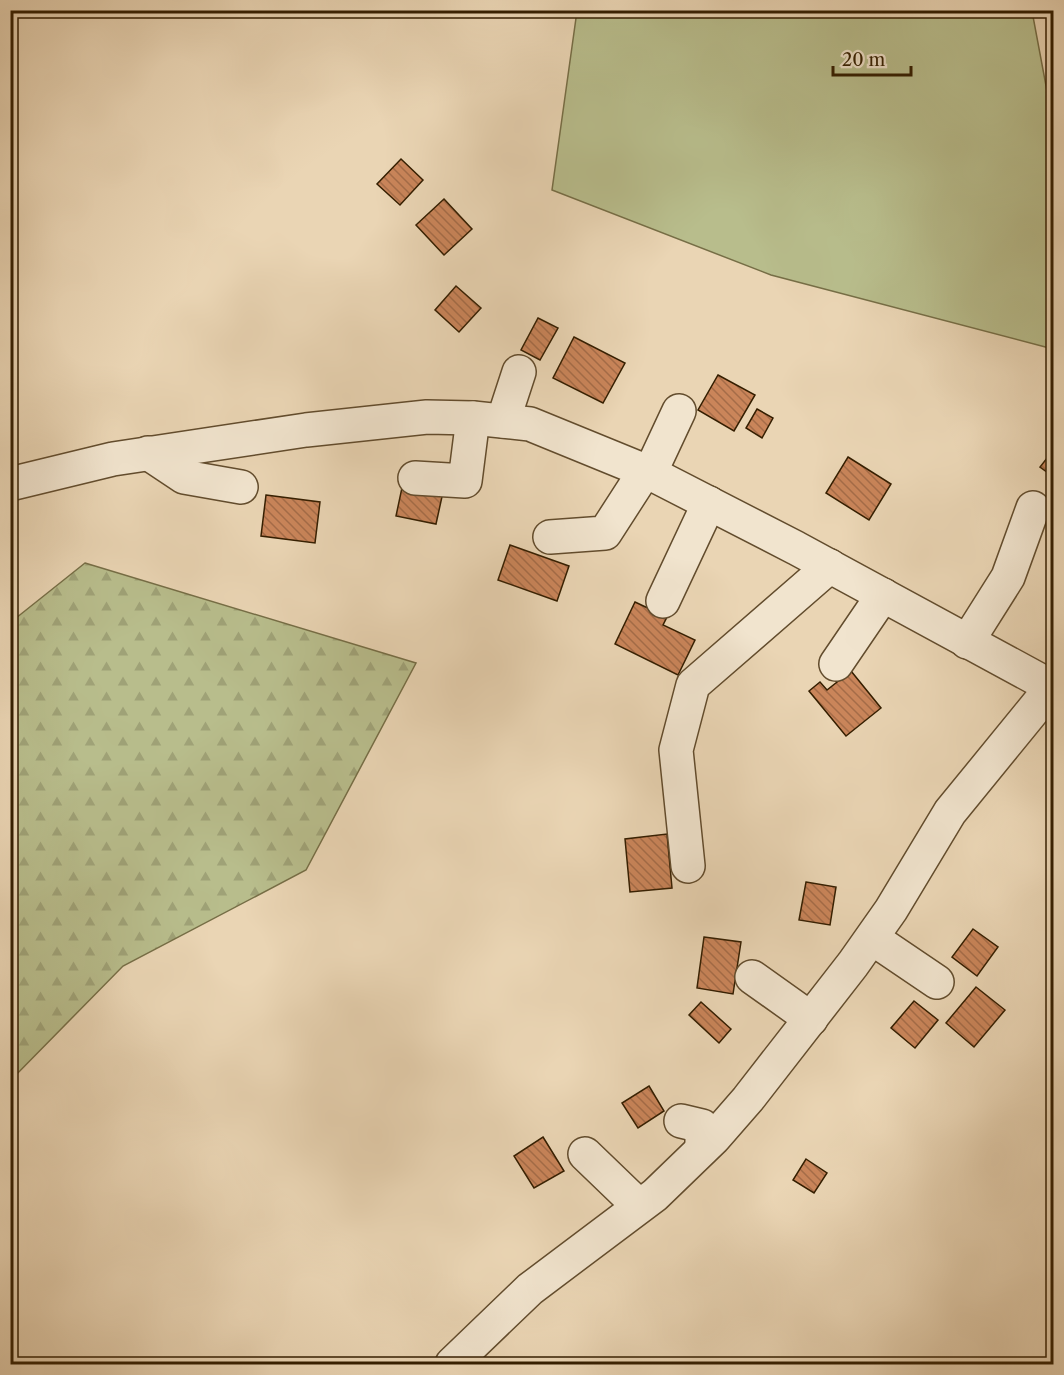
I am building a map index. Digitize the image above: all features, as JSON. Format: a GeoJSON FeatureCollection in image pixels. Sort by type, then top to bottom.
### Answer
{"type":"FeatureCollection","features":[{"type":"Feature","properties":{"kind":"street"},"geometry":{"type":"LineString","coordinates":[[415,478],[465,481],[488,419],[519,372]]}},
{"type":"Feature","properties":{"kind":"street"},"geometry":{"type":"LineString","coordinates":[[550,537],[605,533],[647,472],[679,411]]}},
{"type":"Feature","properties":{"kind":"street"},"geometry":{"type":"LineString","coordinates":[[10,484],[148,453],[306,430],[427,417],[488,419],[530,424],[647,472],[709,503],[830,566],[1053,688],[950,812],[872,938],[748,1099],[702,1149],[639,1206],[530,1289],[452,1365]]}},
{"type":"Feature","properties":{"kind":"street"},"geometry":{"type":"LineString","coordinates":[[148,453],[184,477],[241,487]]}},
{"type":"Feature","properties":{"kind":"street"},"geometry":{"type":"LineString","coordinates":[[663,601],[709,503]]}},
{"type":"Feature","properties":{"kind":"street"},"geometry":{"type":"LineString","coordinates":[[968,642],[1008,577],[1033,508]]}},
{"type":"Feature","properties":{"kind":"street"},"geometry":{"type":"LineString","coordinates":[[688,866],[676,750],[693,685],[830,566]]}},
{"type":"Feature","properties":{"kind":"street"},"geometry":{"type":"LineString","coordinates":[[836,664],[883,595]]}},
{"type":"Feature","properties":{"kind":"street"},"geometry":{"type":"LineString","coordinates":[[872,938],[937,982]]}},
{"type":"Feature","properties":{"kind":"street"},"geometry":{"type":"LineString","coordinates":[[752,977],[811,1019]]}},
{"type":"Feature","properties":{"kind":"street"},"geometry":{"type":"LineString","coordinates":[[681,1121],[702,1126],[702,1149]]}},
{"type":"Feature","properties":{"kind":"street"},"geometry":{"type":"LineString","coordinates":[[585,1154],[639,1206]]}},
{"type":"Feature","properties":{"kind":"green space"},"geometry":{"type":"Polygon","coordinates":[[[577,11],[1032,11],[1053,123],[1053,349],[771,275],[552,190],[577,11]]]}},
{"type":"Feature","properties":{"kind":"green space"},"geometry":{"type":"Polygon","coordinates":[[[85,563],[416,663],[306,870],[123,966],[11,1080],[11,622],[85,563]]]}},
{"type":"Feature","properties":{"kind":"building"},"geometry":{"type":"Polygon","coordinates":[[[401,159],[423,180],[400,205],[377,184],[401,159]]]}},
{"type":"Feature","properties":{"kind":"building"},"geometry":{"type":"Polygon","coordinates":[[[444,199],[472,229],[444,255],[416,225],[444,199]]]}},
{"type":"Feature","properties":{"kind":"building"},"geometry":{"type":"Polygon","coordinates":[[[456,286],[481,308],[459,332],[435,310],[456,286]]]}},
{"type":"Feature","properties":{"kind":"building"},"geometry":{"type":"Polygon","coordinates":[[[538,318],[558,328],[540,360],[521,350],[538,318]]]}},
{"type":"Feature","properties":{"kind":"building"},"geometry":{"type":"Polygon","coordinates":[[[574,337],[625,363],[603,403],[553,378],[574,337]]]}},
{"type":"Feature","properties":{"kind":"building"},"geometry":{"type":"Polygon","coordinates":[[[718,375],[755,395],[734,431],[698,410],[718,375]]]}},
{"type":"Feature","properties":{"kind":"building"},"geometry":{"type":"Polygon","coordinates":[[[757,409],[773,418],[762,438],[746,428],[757,409]]]}},
{"type":"Feature","properties":{"kind":"building"},"geometry":{"type":"Polygon","coordinates":[[[1051,453],[1054,455],[1054,471],[1051,475],[1040,467],[1051,453]]]}},
{"type":"Feature","properties":{"kind":"building"},"geometry":{"type":"Polygon","coordinates":[[[848,457],[891,484],[869,520],[826,493],[848,457]]]}},
{"type":"Feature","properties":{"kind":"building"},"geometry":{"type":"Polygon","coordinates":[[[403,483],[443,492],[436,524],[396,516],[403,483]]]}},
{"type":"Feature","properties":{"kind":"building"},"geometry":{"type":"Polygon","coordinates":[[[266,495],[320,502],[315,543],[261,536],[266,495]]]}},
{"type":"Feature","properties":{"kind":"building"},"geometry":{"type":"Polygon","coordinates":[[[510,545],[569,566],[557,601],[498,580],[510,545]]]}},
{"type":"Feature","properties":{"kind":"building"},"geometry":{"type":"Polygon","coordinates":[[[635,602],[667,617],[663,625],[695,640],[678,675],[615,644],[635,602]]]}},
{"type":"Feature","properties":{"kind":"building"},"geometry":{"type":"Polygon","coordinates":[[[851,671],[881,708],[846,736],[809,691],[820,682],[827,690],[851,671]]]}},
{"type":"Feature","properties":{"kind":"building"},"geometry":{"type":"Polygon","coordinates":[[[667,834],[672,888],[630,892],[625,839],[667,834]]]}},
{"type":"Feature","properties":{"kind":"building"},"geometry":{"type":"Polygon","coordinates":[[[806,882],[836,887],[830,925],[799,920],[806,882]]]}},
{"type":"Feature","properties":{"kind":"building"},"geometry":{"type":"Polygon","coordinates":[[[973,929],[998,947],[977,976],[952,957],[973,929]]]}},
{"type":"Feature","properties":{"kind":"building"},"geometry":{"type":"Polygon","coordinates":[[[704,937],[741,942],[733,994],[697,988],[704,937]]]}},
{"type":"Feature","properties":{"kind":"building"},"geometry":{"type":"Polygon","coordinates":[[[976,987],[1005,1010],[974,1047],[946,1023],[976,987]]]}},
{"type":"Feature","properties":{"kind":"building"},"geometry":{"type":"Polygon","coordinates":[[[914,1001],[938,1020],[915,1048],[891,1028],[914,1001]]]}},
{"type":"Feature","properties":{"kind":"building"},"geometry":{"type":"Polygon","coordinates":[[[701,1002],[731,1029],[719,1043],[689,1015],[701,1002]]]}},
{"type":"Feature","properties":{"kind":"building"},"geometry":{"type":"Polygon","coordinates":[[[649,1086],[664,1111],[638,1128],[622,1103],[649,1086]]]}},
{"type":"Feature","properties":{"kind":"building"},"geometry":{"type":"Polygon","coordinates":[[[543,1137],[564,1171],[534,1188],[514,1156],[543,1137]]]}},
{"type":"Feature","properties":{"kind":"building"},"geometry":{"type":"Polygon","coordinates":[[[806,1159],[827,1173],[814,1193],[793,1180],[806,1159]]]}}]}
